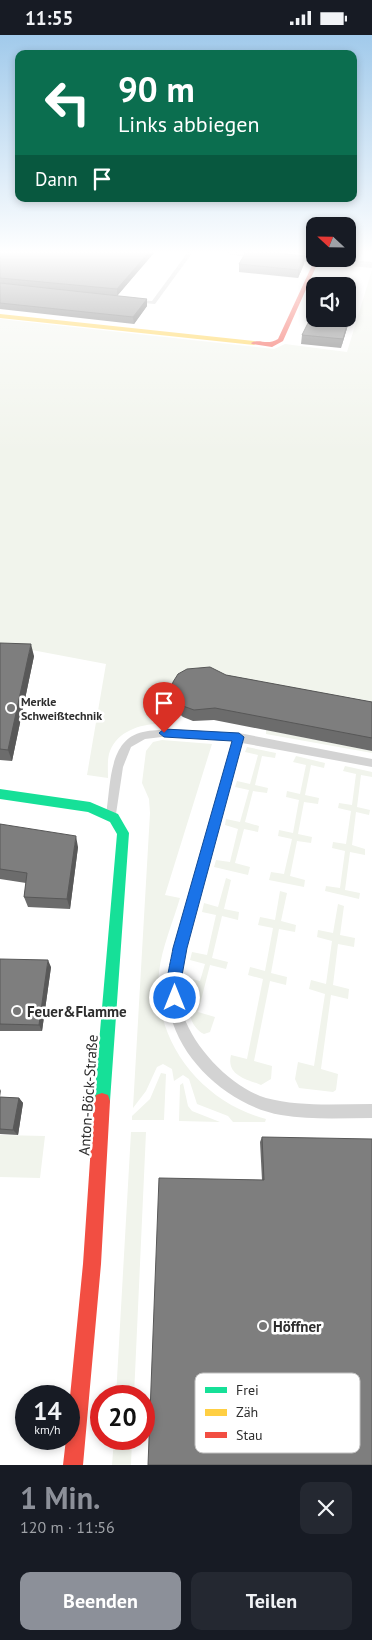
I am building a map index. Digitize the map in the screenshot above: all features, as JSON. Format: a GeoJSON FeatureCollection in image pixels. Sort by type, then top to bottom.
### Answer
{"type":"FeatureCollection","features":[{"type":"Feature","properties":{"kind":"street"},"geometry":{"type":"LineString","coordinates":[[26,319],[272,345],[281,340],[293,319]]}},
{"type":"Feature","properties":{"kind":"street"},"geometry":{"type":"LineString","coordinates":[[0,794],[84,806],[111,815]]}},
{"type":"Feature","properties":{"kind":"street","name":"Anton-Böck-Straße"},"geometry":{"type":"LineString","coordinates":[[72,1465],[92,1264],[100,1122],[122,833],[119,822],[111,815]]}},
{"type":"Feature","properties":{"kind":"lane"},"geometry":{"type":"LineString","coordinates":[[111,815],[120,756],[126,744],[135,736],[143,733],[196,733],[239,737],[372,763]]}},
{"type":"Feature","properties":{"kind":"lane"},"geometry":{"type":"LineString","coordinates":[[239,737],[180,948],[174,981],[177,1015],[191,1042],[214,1073],[239,1094],[279,1108],[372,1111]]}},
{"type":"Feature","properties":{"kind":"shaded area"},"geometry":{"type":"Polygon","coordinates":[[[0,319],[274,349],[285,344],[347,352],[357,319],[372,319],[372,714],[369,701],[349,697],[173,685],[168,691],[165,713],[153,713],[152,722],[163,722],[163,724],[147,725],[132,729],[119,738],[109,754],[108,778],[87,775],[106,664],[0,644],[0,319]]]}},
{"type":"Feature","properties":{"kind":"shaded area"},"geometry":{"type":"Polygon","coordinates":[[[266,730],[372,751],[372,753],[266,734],[266,730]]]}},
{"type":"Feature","properties":{"kind":"shaded area"},"geometry":{"type":"Polygon","coordinates":[[[162,740],[212,744],[165,895],[180,898],[160,963],[159,997],[164,1021],[173,1044],[186,1065],[202,1083],[242,1111],[266,1119],[265,1122],[233,1122],[228,1116],[197,1104],[189,1079],[183,1075],[174,1081],[172,1069],[163,1064],[157,1067],[146,1091],[133,1108],[150,813],[149,799],[142,783],[146,751],[153,742],[162,740]]]}},
{"type":"Feature","properties":{"kind":"shaded area"},"geometry":{"type":"Polygon","coordinates":[[[247,747],[276,753],[275,758],[262,756],[255,785],[268,788],[267,793],[253,791],[245,822],[259,826],[258,832],[244,829],[235,863],[250,867],[248,875],[214,867],[216,860],[230,862],[238,829],[225,825],[226,819],[240,822],[249,790],[235,787],[237,781],[250,784],[258,755],[245,752],[247,747]]]}},
{"type":"Feature","properties":{"kind":"shaded area"},"geometry":{"type":"Polygon","coordinates":[[[296,756],[325,763],[324,768],[311,765],[305,795],[319,798],[318,804],[304,802],[298,834],[312,837],[311,843],[297,841],[290,876],[305,880],[304,887],[269,880],[271,872],[284,874],[292,839],[278,836],[279,830],[293,833],[299,800],[286,797],[287,791],[300,794],[306,765],[293,762],[296,756]]]}},
{"type":"Feature","properties":{"kind":"shaded area"},"geometry":{"type":"Polygon","coordinates":[[[345,766],[372,772],[372,777],[361,775],[357,807],[370,810],[369,815],[356,812],[352,845],[365,849],[365,855],[350,852],[345,890],[360,893],[359,899],[325,891],[326,886],[340,888],[345,851],[332,848],[333,842],[346,844],[351,811],[338,808],[339,803],[352,805],[356,774],[343,771],[345,766]]]}},
{"type":"Feature","properties":{"kind":"shaded area"},"geometry":{"type":"Polygon","coordinates":[[[226,878],[231,880],[224,909],[239,912],[238,920],[222,916],[212,958],[228,962],[226,969],[210,965],[198,1012],[215,1017],[210,1032],[204,1034],[198,1030],[190,1017],[185,977],[200,981],[205,964],[190,960],[192,952],[207,955],[216,915],[202,912],[204,903],[218,907],[226,878]]]}},
{"type":"Feature","properties":{"kind":"shaded area"},"geometry":{"type":"Polygon","coordinates":[[[280,891],[287,893],[281,921],[296,925],[295,932],[279,929],[271,973],[287,977],[286,985],[270,981],[254,1061],[272,1066],[271,1079],[261,1085],[238,1075],[234,1072],[230,1062],[231,1055],[247,1059],[263,979],[248,975],[250,967],[265,971],[273,928],[258,925],[260,917],[275,920],[280,891]]]}},
{"type":"Feature","properties":{"kind":"shaded area"},"geometry":{"type":"Polygon","coordinates":[[[338,904],[344,906],[340,935],[355,938],[354,947],[338,944],[333,985],[349,989],[348,999],[331,995],[321,1069],[338,1074],[336,1090],[333,1092],[299,1088],[295,1079],[298,1062],[314,1066],[325,994],[309,989],[311,980],[326,984],[332,941],[317,937],[318,930],[333,933],[338,904]]]}},
{"type":"Feature","properties":{"kind":"shaded area"},"geometry":{"type":"Polygon","coordinates":[[[161,1073],[166,1074],[164,1120],[132,1120],[132,1116],[150,1099],[161,1073]]]}},
{"type":"Feature","properties":{"kind":"shaded area"},"geometry":{"type":"Polygon","coordinates":[[[183,1083],[188,1106],[192,1111],[220,1122],[179,1121],[180,1085],[183,1083]]]}},
{"type":"Feature","properties":{"kind":"shaded area"},"geometry":{"type":"Polygon","coordinates":[[[131,1132],[146,1132],[134,1385],[117,1385],[131,1132]]]}},
{"type":"Feature","properties":{"kind":"shaded area"},"geometry":{"type":"Polygon","coordinates":[[[0,1135],[45,1136],[40,1178],[0,1177],[0,1135]]]}},
{"type":"Feature","properties":{"kind":"shaded area"},"geometry":{"type":"Polygon","coordinates":[[[113,1450],[132,1450],[131,1465],[112,1465],[113,1450]]]}},
{"type":"Feature","properties":{"kind":"building"},"geometry":{"type":"Polygon","coordinates":[[[306,327],[346,327],[343,339],[302,335],[306,327]]]}},
{"type":"Feature","properties":{"kind":"building","name":"Merkle Schweißtechnik"},"geometry":{"type":"Polygon","coordinates":[[[0,643],[31,644],[8,750],[0,749],[0,643]]]}},
{"type":"Feature","properties":{"kind":"building"},"geometry":{"type":"Polygon","coordinates":[[[210,667],[226,675],[372,702],[372,738],[215,708],[194,710],[183,706],[175,698],[171,690],[178,674],[187,669],[210,667]]]}},
{"type":"Feature","properties":{"kind":"building"},"geometry":{"type":"Polygon","coordinates":[[[0,824],[76,836],[67,899],[24,897],[27,873],[0,869],[0,824]]]}},
{"type":"Feature","properties":{"kind":"building"},"geometry":{"type":"Polygon","coordinates":[[[0,959],[48,960],[39,1025],[0,1024],[0,959]]]}},
{"type":"Feature","properties":{"kind":"building"},"geometry":{"type":"Polygon","coordinates":[[[0,1097],[19,1098],[13,1130],[0,1129],[0,1097]]]}},
{"type":"Feature","properties":{"kind":"building","name":"Höffner"},"geometry":{"type":"Polygon","coordinates":[[[262,1137],[372,1139],[372,1465],[148,1465],[149,1450],[155,1450],[155,1385],[151,1385],[159,1178],[264,1180],[262,1137]]]}},
{"type":"Feature","properties":{"kind":"traffic: fast"},"geometry":{"type":"LineString","coordinates":[[0,794],[90,807],[114,818],[123,833],[102,1101]]}},
{"type":"Feature","properties":{"kind":"traffic: slow"},"geometry":{"type":"LineString","coordinates":[[26,319],[254,343]]}},
{"type":"Feature","properties":{"kind":"traffic: jam"},"geometry":{"type":"LineString","coordinates":[[254,343],[272,345],[281,340],[290,319]]}},
{"type":"Feature","properties":{"kind":"traffic: jam"},"geometry":{"type":"LineString","coordinates":[[73,1465],[92,1264],[102,1101]]}},
{"type":"Feature","properties":{"kind":"place","name":"Merkle Schweißtechnik"},"geometry":{"type":"Point","coordinates":[11,708]}},
{"type":"Feature","properties":{"kind":"place","name":"Feuer&Flamme"},"geometry":{"type":"Point","coordinates":[17,1011]}},
{"type":"Feature","properties":{"kind":"place","name":"Höffner"},"geometry":{"type":"Point","coordinates":[263,1326]}},
{"type":"Feature","properties":{"kind":"route"},"geometry":{"type":"LineString","coordinates":[[164,733],[196,733],[239,737],[180,948],[174,981],[175,998]]}}]}
